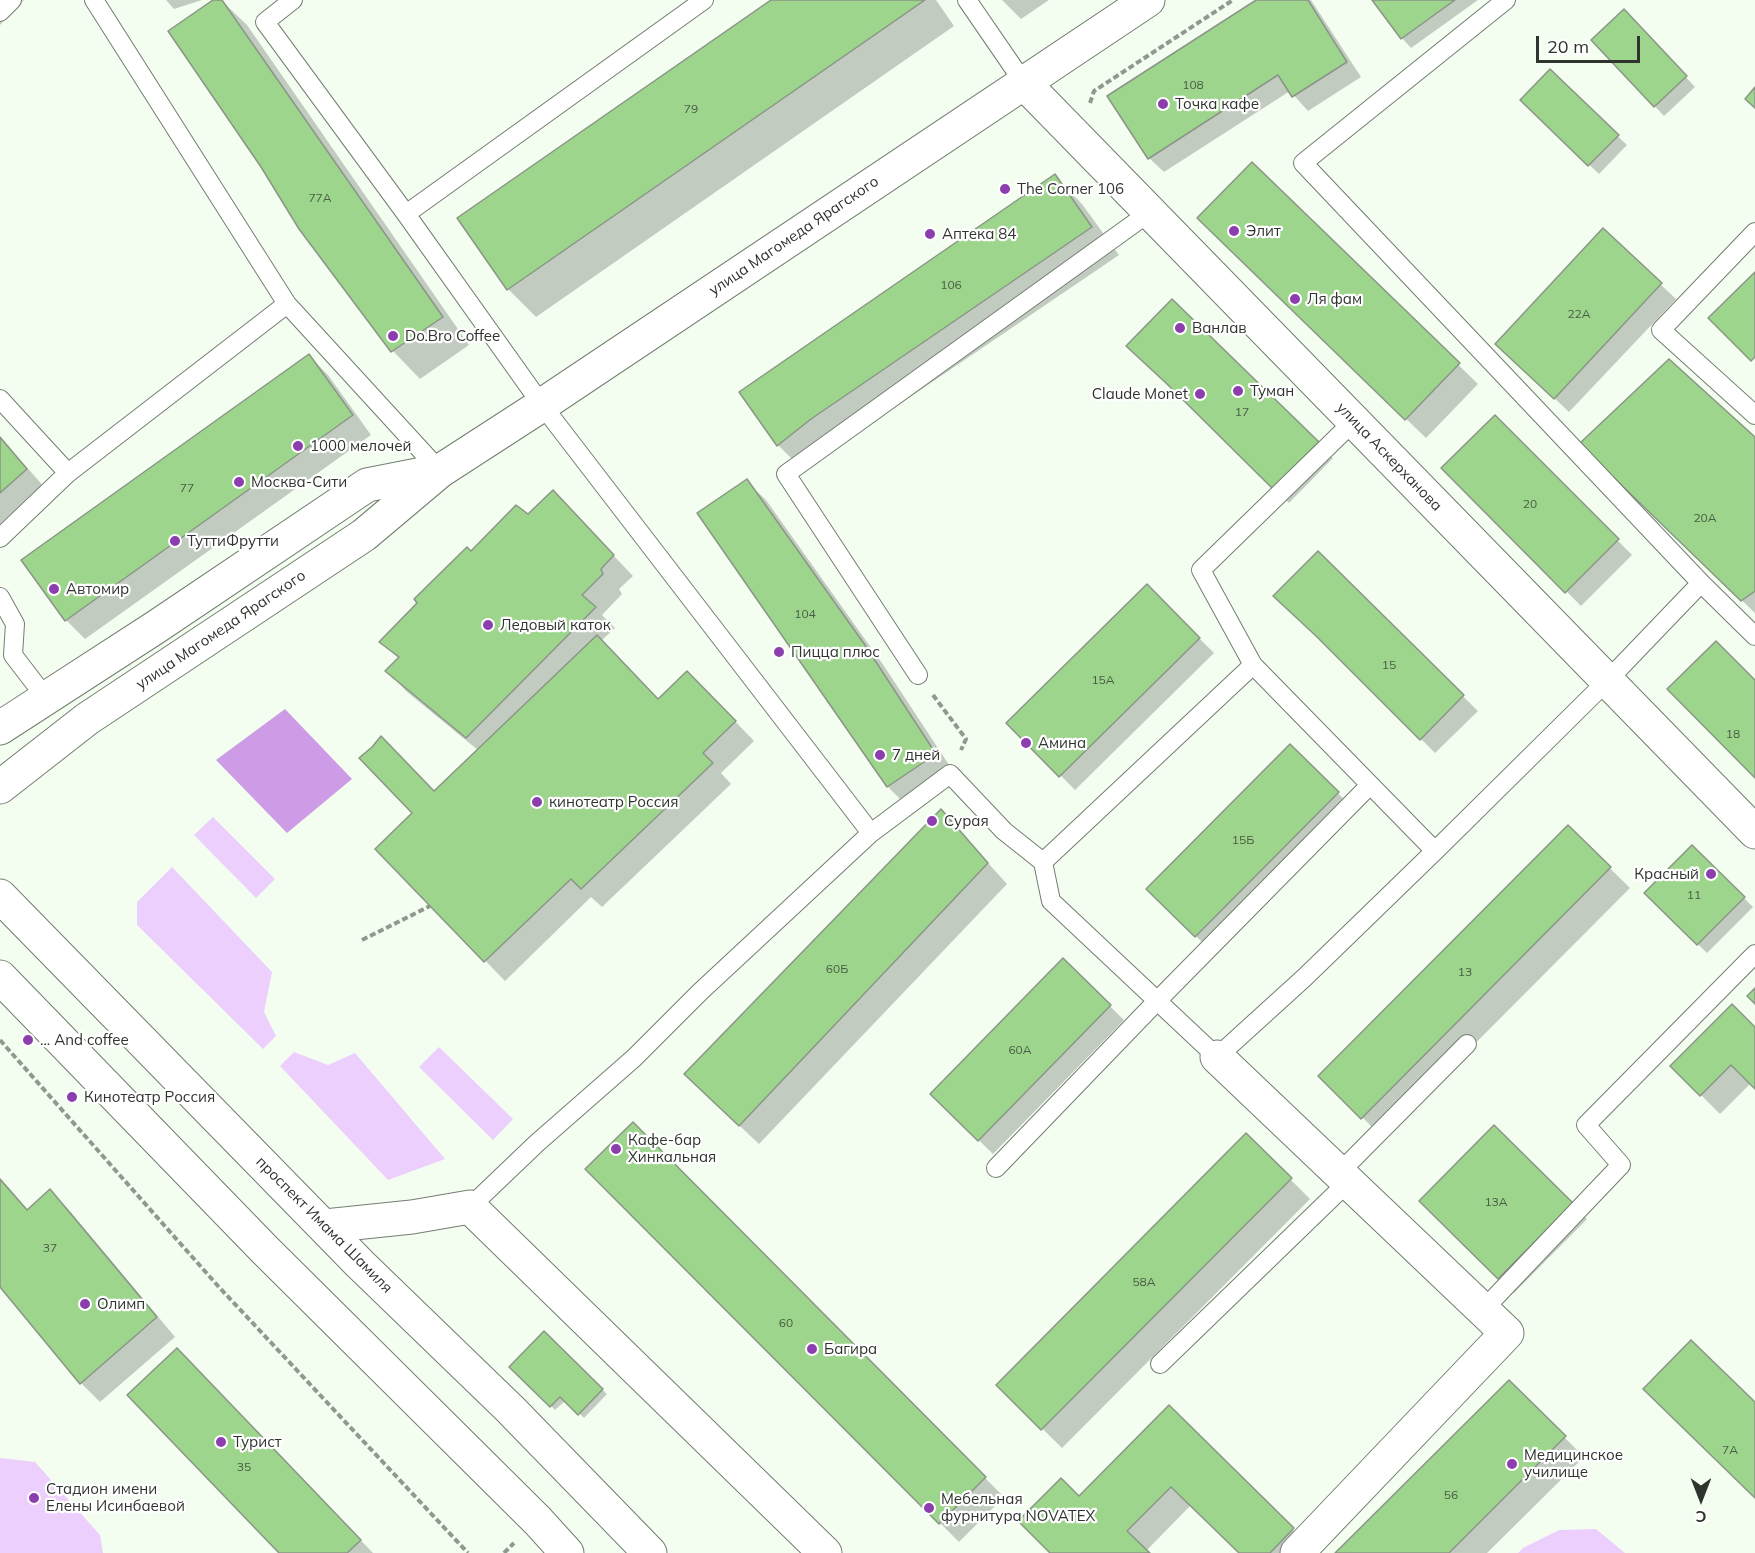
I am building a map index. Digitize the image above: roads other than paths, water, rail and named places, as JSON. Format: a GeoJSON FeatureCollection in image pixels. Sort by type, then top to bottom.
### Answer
{"type":"FeatureCollection","features":[{"type":"Feature","properties":{"kind":"main road","name":"улица Магомеда Ярагского"},"geometry":{"type":"LineString","coordinates":[[0,787],[87,719],[364,535],[440,471],[1148,0]]}},
{"type":"Feature","properties":{"kind":"main road","name":"улица Аскерханова"},"geometry":{"type":"LineString","coordinates":[[1024,83],[1755,832]]}},
{"type":"Feature","properties":{"kind":"main road","name":"улица Магомеда Ярагского"},"geometry":{"type":"LineString","coordinates":[[0,728],[156,627],[367,484],[440,471]]}},
{"type":"Feature","properties":{"kind":"main road","name":"проспект Имама Шамиля"},"geometry":{"type":"LineString","coordinates":[[0,896],[360,1264],[510,1409],[650,1553]]}},
{"type":"Feature","properties":{"kind":"main road"},"geometry":{"type":"LineString","coordinates":[[0,977],[265,1250],[538,1521],[567,1553]]}},
{"type":"Feature","properties":{"kind":"main road"},"geometry":{"type":"LineString","coordinates":[[1217,1057],[1507,1333],[1297,1553]]}},
{"type":"Feature","properties":{"kind":"main road"},"geometry":{"type":"LineString","coordinates":[[325,1226],[412,1217],[470,1207],[825,1553]]}},
{"type":"Feature","properties":{"kind":"lane"},"geometry":{"type":"LineString","coordinates":[[0,12],[12,0]]}},
{"type":"Feature","properties":{"kind":"lane"},"geometry":{"type":"LineString","coordinates":[[94,0],[287,304],[440,471]]}},
{"type":"Feature","properties":{"kind":"lane"},"geometry":{"type":"LineString","coordinates":[[293,0],[265,22],[542,405],[871,833]]}},
{"type":"Feature","properties":{"kind":"lane"},"geometry":{"type":"LineString","coordinates":[[406,214],[704,0]]}},
{"type":"Feature","properties":{"kind":"lane"},"geometry":{"type":"LineString","coordinates":[[967,0],[1024,83]]}},
{"type":"Feature","properties":{"kind":"lane"},"geometry":{"type":"LineString","coordinates":[[1506,0],[1303,163],[1701,583],[1755,636]]}},
{"type":"Feature","properties":{"kind":"lane"},"geometry":{"type":"LineString","coordinates":[[918,675],[786,474],[1150,212]]}},
{"type":"Feature","properties":{"kind":"lane"},"geometry":{"type":"LineString","coordinates":[[1755,232],[1661,330],[1755,415]]}},
{"type":"Feature","properties":{"kind":"lane"},"geometry":{"type":"LineString","coordinates":[[0,538],[68,472],[287,304]]}},
{"type":"Feature","properties":{"kind":"lane"},"geometry":{"type":"LineString","coordinates":[[0,399],[68,472]]}},
{"type":"Feature","properties":{"kind":"lane"},"geometry":{"type":"LineString","coordinates":[[1354,421],[1201,570],[1253,665],[1435,852]]}},
{"type":"Feature","properties":{"kind":"lane"},"geometry":{"type":"LineString","coordinates":[[470,1207],[537,1143],[634,1058],[700,992],[871,833],[950,774],[1004,831],[1043,862],[1051,901],[1217,1057],[1304,978],[1435,852],[1607,681],[1701,583]]}},
{"type":"Feature","properties":{"kind":"lane"},"geometry":{"type":"LineString","coordinates":[[0,597],[13,655],[46,698]]}},
{"type":"Feature","properties":{"kind":"lane"},"geometry":{"type":"LineString","coordinates":[[1043,862],[1253,665]]}},
{"type":"Feature","properties":{"kind":"lane"},"geometry":{"type":"LineString","coordinates":[[996,1168],[1370,785]]}},
{"type":"Feature","properties":{"kind":"lane"},"geometry":{"type":"LineString","coordinates":[[1483,1311],[1621,1165],[1586,1125],[1755,954]]}},
{"type":"Feature","properties":{"kind":"lane"},"geometry":{"type":"LineString","coordinates":[[1160,1364],[1344,1178],[1467,1044]]}},
{"type":"Feature","properties":{"kind":"place","name":"Точка кафе"},"geometry":{"type":"Point","coordinates":[1163,104]}},
{"type":"Feature","properties":{"kind":"place","name":"The Corner 106"},"geometry":{"type":"Point","coordinates":[1005,189]}},
{"type":"Feature","properties":{"kind":"place","name":"Элит"},"geometry":{"type":"Point","coordinates":[1234,231]}},
{"type":"Feature","properties":{"kind":"place","name":"Аптека 84"},"geometry":{"type":"Point","coordinates":[930,234]}},
{"type":"Feature","properties":{"kind":"place","name":"Ля фам"},"geometry":{"type":"Point","coordinates":[1295,299]}},
{"type":"Feature","properties":{"kind":"place","name":"Ванлав"},"geometry":{"type":"Point","coordinates":[1180,328]}},
{"type":"Feature","properties":{"kind":"place","name":"Do.Bro Coffee"},"geometry":{"type":"Point","coordinates":[393,336]}},
{"type":"Feature","properties":{"kind":"place","name":"Туман"},"geometry":{"type":"Point","coordinates":[1238,391]}},
{"type":"Feature","properties":{"kind":"place","name":"Claude Monet"},"geometry":{"type":"Point","coordinates":[1200,394]}},
{"type":"Feature","properties":{"kind":"place","name":"1000 мелочей"},"geometry":{"type":"Point","coordinates":[298,446]}},
{"type":"Feature","properties":{"kind":"place","name":"Москва-Сити"},"geometry":{"type":"Point","coordinates":[239,482]}},
{"type":"Feature","properties":{"kind":"place","name":"ТуттиФрутти"},"geometry":{"type":"Point","coordinates":[175,541]}},
{"type":"Feature","properties":{"kind":"place","name":"Автомир"},"geometry":{"type":"Point","coordinates":[54,589]}},
{"type":"Feature","properties":{"kind":"place","name":"Ледовый каток"},"geometry":{"type":"Point","coordinates":[488,625]}},
{"type":"Feature","properties":{"kind":"place","name":"Пицца плюс"},"geometry":{"type":"Point","coordinates":[779,652]}},
{"type":"Feature","properties":{"kind":"place","name":"Амина"},"geometry":{"type":"Point","coordinates":[1026,743]}},
{"type":"Feature","properties":{"kind":"place","name":"7 дней"},"geometry":{"type":"Point","coordinates":[880,755]}},
{"type":"Feature","properties":{"kind":"place","name":"кинотеатр Россия"},"geometry":{"type":"Point","coordinates":[537,802]}},
{"type":"Feature","properties":{"kind":"place","name":"Сурая"},"geometry":{"type":"Point","coordinates":[932,821]}},
{"type":"Feature","properties":{"kind":"place","name":"Красный"},"geometry":{"type":"Point","coordinates":[1711,874]}},
{"type":"Feature","properties":{"kind":"place","name":"... And coffee"},"geometry":{"type":"Point","coordinates":[28,1040]}},
{"type":"Feature","properties":{"kind":"place","name":"Кинотеатр Россия"},"geometry":{"type":"Point","coordinates":[72,1097]}},
{"type":"Feature","properties":{"kind":"place","name":"Кафе-бар Хинкальная"},"geometry":{"type":"Point","coordinates":[616,1149]}},
{"type":"Feature","properties":{"kind":"place","name":"Олимп"},"geometry":{"type":"Point","coordinates":[85,1304]}},
{"type":"Feature","properties":{"kind":"place","name":"Багира"},"geometry":{"type":"Point","coordinates":[812,1349]}},
{"type":"Feature","properties":{"kind":"place","name":"Турист"},"geometry":{"type":"Point","coordinates":[221,1442]}},
{"type":"Feature","properties":{"kind":"place","name":"Медицинское училище"},"geometry":{"type":"Point","coordinates":[1512,1464]}},
{"type":"Feature","properties":{"kind":"place","name":"Стадион имени Елены Исинбаевой"},"geometry":{"type":"Point","coordinates":[34,1498]}},
{"type":"Feature","properties":{"kind":"place","name":"Мебельная фурнитура NOVATEX"},"geometry":{"type":"Point","coordinates":[929,1508]}}]}
